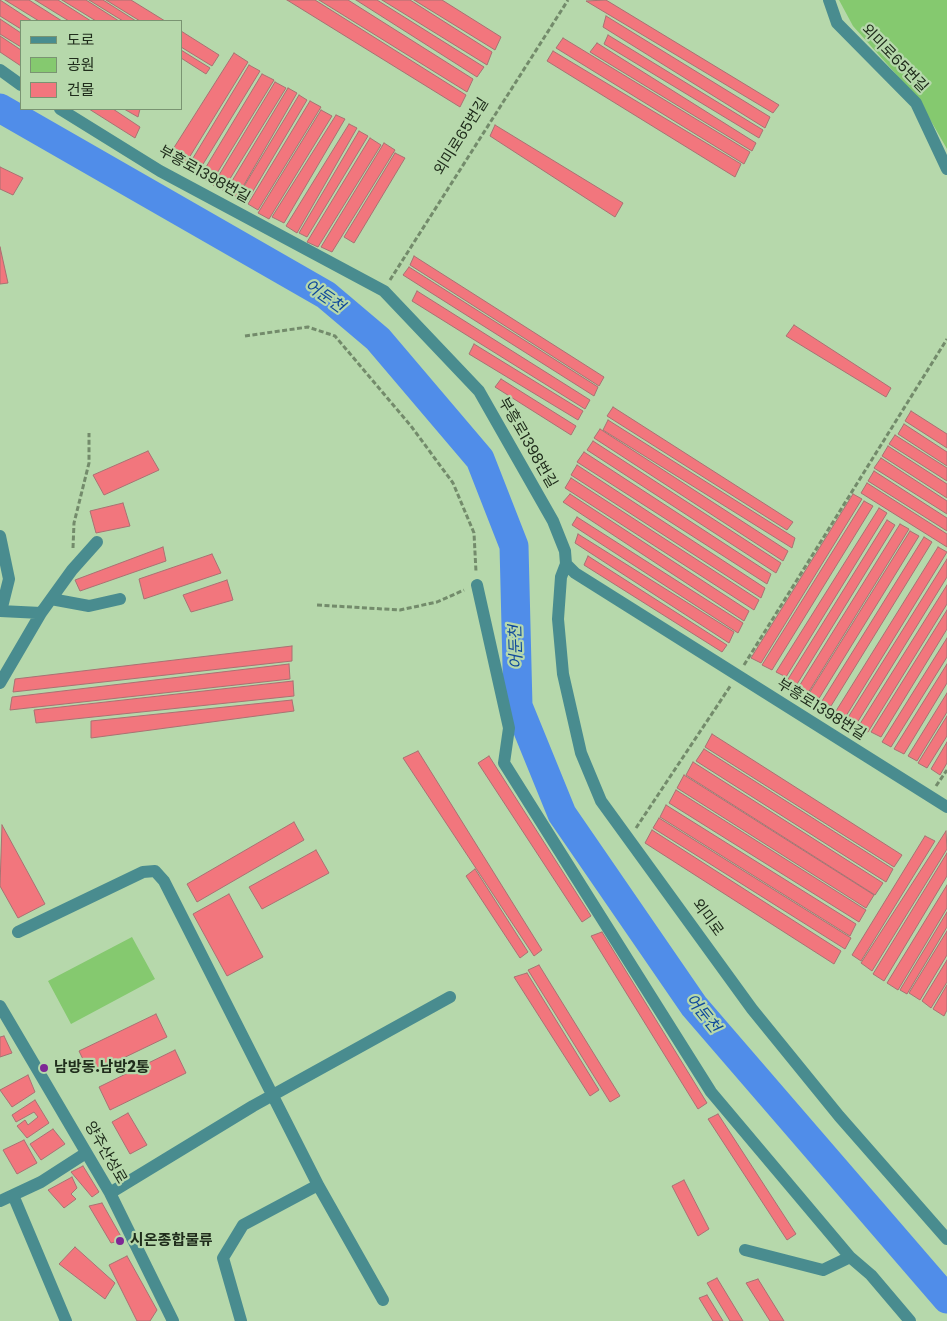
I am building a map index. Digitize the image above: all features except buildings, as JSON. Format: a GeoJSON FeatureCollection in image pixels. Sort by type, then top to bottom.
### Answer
{"type":"FeatureCollection","features":[{"type":"Feature","properties":{"kind":"street","name":"외미로65번길"},"geometry":{"type":"LineString","coordinates":[[829,0],[837,23],[916,104],[947,169]]}},
{"type":"Feature","properties":{"kind":"street"},"geometry":{"type":"LineString","coordinates":[[0,70],[20,84]]}},
{"type":"Feature","properties":{"kind":"street","name":"부흥로1398번길"},"geometry":{"type":"LineString","coordinates":[[62,110],[160,171],[384,291],[479,391],[553,521],[565,551],[566,564],[575,573],[947,807]]}},
{"type":"Feature","properties":{"kind":"street"},"geometry":{"type":"LineString","coordinates":[[0,536],[8,579],[0,611],[41,613]]}},
{"type":"Feature","properties":{"kind":"street"},"geometry":{"type":"LineString","coordinates":[[0,683],[50,599],[97,542]]}},
{"type":"Feature","properties":{"kind":"street","name":"외미로"},"geometry":{"type":"LineString","coordinates":[[566,564],[560,577],[558,619],[565,683],[581,753],[601,801],[752,1009],[839,1116],[947,1239]]}},
{"type":"Feature","properties":{"kind":"street"},"geometry":{"type":"LineString","coordinates":[[476,585],[509,728],[504,763],[562,852],[711,1092],[850,1258],[871,1275],[910,1321]]}},
{"type":"Feature","properties":{"kind":"street"},"geometry":{"type":"LineString","coordinates":[[50,599],[89,606],[120,599]]}},
{"type":"Feature","properties":{"kind":"street"},"geometry":{"type":"LineString","coordinates":[[18,932],[143,872],[155,870],[164,881],[271,1097],[383,1300]]}},
{"type":"Feature","properties":{"kind":"street"},"geometry":{"type":"LineString","coordinates":[[110,1192],[271,1097],[450,997]]}},
{"type":"Feature","properties":{"kind":"street","name":"양주산성로"},"geometry":{"type":"LineString","coordinates":[[0,1006],[110,1192],[173,1321]]}},
{"type":"Feature","properties":{"kind":"street"},"geometry":{"type":"LineString","coordinates":[[0,1201],[41,1182],[86,1153]]}},
{"type":"Feature","properties":{"kind":"street"},"geometry":{"type":"LineString","coordinates":[[242,1321],[223,1258],[243,1225],[318,1185]]}},
{"type":"Feature","properties":{"kind":"street"},"geometry":{"type":"LineString","coordinates":[[13,1195],[66,1321]]}},
{"type":"Feature","properties":{"kind":"street"},"geometry":{"type":"LineString","coordinates":[[745,1250],[823,1270],[850,1258]]}},
{"type":"Feature","properties":{"kind":"path","name":"외미로65번길"},"geometry":{"type":"LineString","coordinates":[[384,291],[568,0]]}},
{"type":"Feature","properties":{"kind":"path"},"geometry":{"type":"LineString","coordinates":[[245,336],[308,327],[335,336],[412,426],[453,483],[474,533],[476,585],[437,602],[400,610],[317,605]]}},
{"type":"Feature","properties":{"kind":"path"},"geometry":{"type":"LineString","coordinates":[[629,838],[736,676],[947,339]]}},
{"type":"Feature","properties":{"kind":"path"},"geometry":{"type":"LineString","coordinates":[[72,570],[74,524],[89,463],[89,433]]}},
{"type":"Feature","properties":{"kind":"green space"},"geometry":{"type":"Polygon","coordinates":[[[839,0],[947,0],[947,149],[919,100],[853,26],[839,0]]]}},
{"type":"Feature","properties":{"kind":"green space"},"geometry":{"type":"Polygon","coordinates":[[[132,937],[155,979],[71,1024],[48,981],[132,937]]]}},
{"type":"Feature","properties":{"kind":"waterway","name":"어둔천"},"geometry":{"type":"LineString","coordinates":[[0,108],[326,295],[378,339],[480,459],[514,546],[518,706],[562,814],[694,1006],[947,1299]]}},
{"type":"Feature","properties":{"kind":"place","name":"남방동.남방2통"},"geometry":{"type":"Point","coordinates":[44,1068]}},
{"type":"Feature","properties":{"kind":"place","name":"시온종합물류"},"geometry":{"type":"Point","coordinates":[120,1241]}}]}
